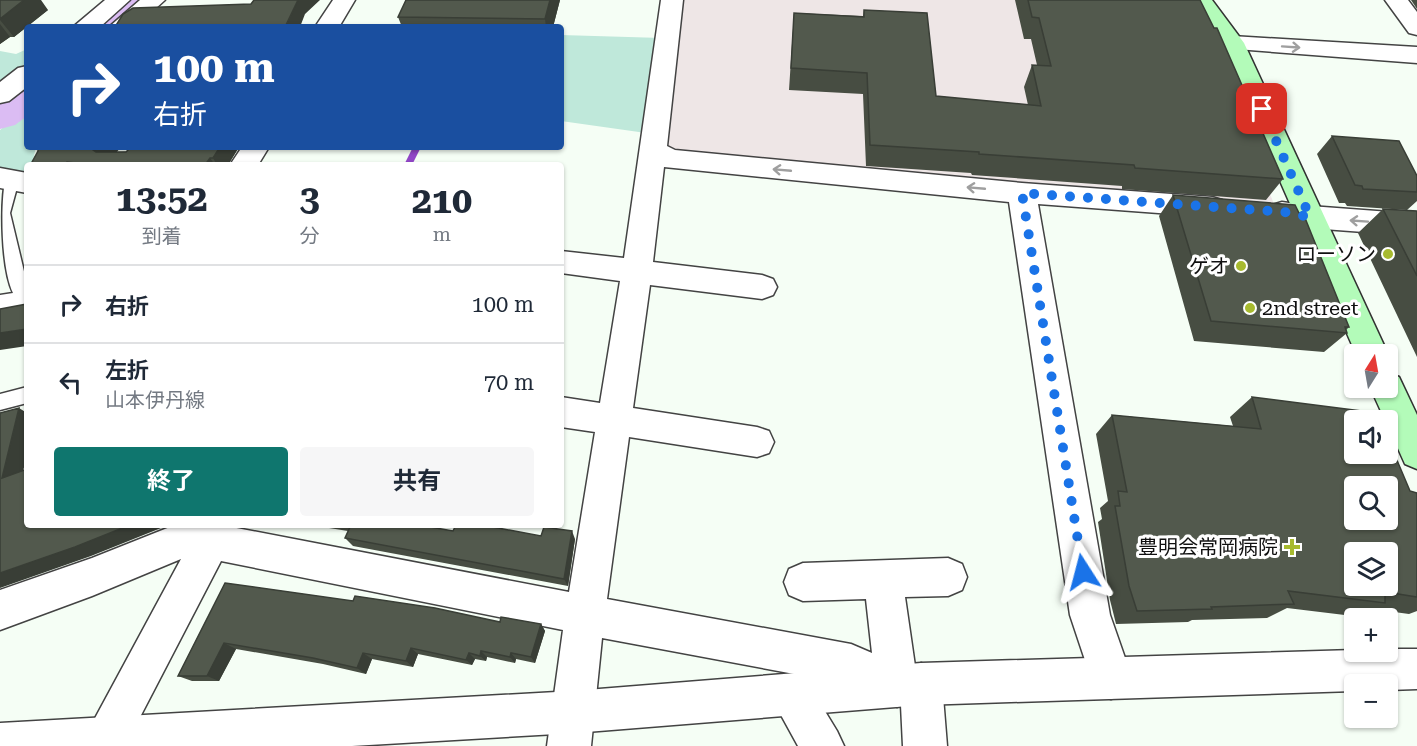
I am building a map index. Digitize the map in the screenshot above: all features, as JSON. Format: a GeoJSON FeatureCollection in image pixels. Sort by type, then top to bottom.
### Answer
{"type":"FeatureCollection","features":[{"type":"Feature","properties":{"kind":"main road"},"geometry":{"type":"LineString","coordinates":[[1200,0],[1232,43],[1367,344]]}},
{"type":"Feature","properties":{"kind":"main road"},"geometry":{"type":"LineString","coordinates":[[1392,398],[1417,453]]}},
{"type":"Feature","properties":{"kind":"street"},"geometry":{"type":"LineString","coordinates":[[89,24],[119,0]]}},
{"type":"Feature","properties":{"kind":"street"},"geometry":{"type":"LineString","coordinates":[[125,24],[154,0]]}},
{"type":"Feature","properties":{"kind":"street"},"geometry":{"type":"LineString","coordinates":[[329,24],[344,0]]}},
{"type":"Feature","properties":{"kind":"street"},"geometry":{"type":"LineString","coordinates":[[571,729],[585,615],[637,272],[672,0]]}},
{"type":"Feature","properties":{"kind":"street"},"geometry":{"type":"LineString","coordinates":[[1396,0],[1417,28]]}},
{"type":"Feature","properties":{"kind":"street"},"geometry":{"type":"LineString","coordinates":[[1232,43],[1417,55]]}},
{"type":"Feature","properties":{"kind":"street"},"geometry":{"type":"LineString","coordinates":[[0,95],[24,76]]}},
{"type":"Feature","properties":{"kind":"street"},"geometry":{"type":"LineString","coordinates":[[653,151],[670,159],[1022,193],[1417,225]]}},
{"type":"Feature","properties":{"kind":"street"},"geometry":{"type":"LineString","coordinates":[[1022,193],[1090,615],[1111,678]]}},
{"type":"Feature","properties":{"kind":"street"},"geometry":{"type":"LineString","coordinates":[[564,262],[762,288]]}},
{"type":"Feature","properties":{"kind":"street"},"geometry":{"type":"LineString","coordinates":[[564,413],[756,442]]}},
{"type":"Feature","properties":{"kind":"street"},"geometry":{"type":"LineString","coordinates":[[0,610],[92,577],[187,538],[851,664],[909,685]]}},
{"type":"Feature","properties":{"kind":"street"},"geometry":{"type":"LineString","coordinates":[[104,743],[211,541]]}},
{"type":"Feature","properties":{"kind":"street"},"geometry":{"type":"LineString","coordinates":[[803,582],[948,577]]}},
{"type":"Feature","properties":{"kind":"street"},"geometry":{"type":"LineString","coordinates":[[883,579],[926,746]]}},
{"type":"Feature","properties":{"kind":"street"},"geometry":{"type":"LineString","coordinates":[[0,745],[571,729],[791,695],[909,685],[1417,669]]}},
{"type":"Feature","properties":{"kind":"street"},"geometry":{"type":"LineString","coordinates":[[791,695],[822,746]]}},
{"type":"Feature","properties":{"kind":"lane"},"geometry":{"type":"LineString","coordinates":[[12,180],[1,213],[20,290],[24,295]]}},
{"type":"Feature","properties":{"kind":"lane"},"geometry":{"type":"LineString","coordinates":[[0,302],[24,298]]}},
{"type":"Feature","properties":{"kind":"lane"},"geometry":{"type":"LineString","coordinates":[[0,402],[24,396]]}},
{"type":"Feature","properties":{"kind":"shaded area"},"geometry":{"type":"Polygon","coordinates":[[[683,0],[1178,0],[1223,76],[1274,204],[1021,187],[671,154],[663,146],[683,0]]]}},
{"type":"Feature","properties":{"kind":"green space"},"geometry":{"type":"Polygon","coordinates":[[[564,35],[662,38],[646,133],[564,121],[564,35]]]}},
{"type":"Feature","properties":{"kind":"green space"},"geometry":{"type":"Polygon","coordinates":[[[24,50],[24,68],[0,87],[0,51],[16,54],[24,50]]]}},
{"type":"Feature","properties":{"kind":"green space"},"geometry":{"type":"Polygon","coordinates":[[[24,110],[24,150],[35,150],[33,162],[24,162],[24,177],[0,173],[0,130],[24,110]]]}},
{"type":"Feature","properties":{"kind":"building"},"geometry":{"type":"Polygon","coordinates":[[[0,0],[24,0],[0,19],[0,0]]]}},
{"type":"Feature","properties":{"kind":"building"},"geometry":{"type":"Polygon","coordinates":[[[254,0],[298,0],[286,24],[117,24],[123,14],[133,8],[251,4],[254,0]]]}},
{"type":"Feature","properties":{"kind":"building"},"geometry":{"type":"Polygon","coordinates":[[[406,0],[550,0],[545,19],[398,17],[406,0]]]}},
{"type":"Feature","properties":{"kind":"building"},"geometry":{"type":"Polygon","coordinates":[[[1028,0],[1200,0],[1214,28],[1217,28],[1283,179],[1135,168],[1134,165],[979,154],[979,152],[870,145],[867,73],[791,68],[794,13],[864,17],[864,10],[927,13],[936,96],[1041,106],[1032,65],[1051,66],[1039,18],[1032,17],[1028,0]]]}},
{"type":"Feature","properties":{"kind":"building"},"geometry":{"type":"Polygon","coordinates":[[[1332,136],[1399,141],[1417,176],[1417,192],[1363,189],[1362,186],[1355,185],[1332,136]]]}},
{"type":"Feature","properties":{"kind":"building"},"geometry":{"type":"Polygon","coordinates":[[[218,150],[207,162],[32,162],[38,151],[218,150]]]}},
{"type":"Feature","properties":{"kind":"building"},"geometry":{"type":"Polygon","coordinates":[[[1173,195],[1295,205],[1299,213],[1303,213],[1349,327],[1345,327],[1347,333],[1211,321],[1173,195]]]}},
{"type":"Feature","properties":{"kind":"building"},"geometry":{"type":"Polygon","coordinates":[[[1383,209],[1417,211],[1417,276],[1383,209]]]}},
{"type":"Feature","properties":{"kind":"building"},"geometry":{"type":"Polygon","coordinates":[[[24,305],[24,329],[0,333],[0,309],[24,305]]]}},
{"type":"Feature","properties":{"kind":"building"},"geometry":{"type":"Polygon","coordinates":[[[1252,397],[1354,410],[1344,410],[1344,464],[1398,463],[1410,491],[1417,493],[1417,597],[1398,594],[1398,542],[1344,542],[1344,596],[1385,596],[1385,603],[1288,591],[1294,604],[1137,611],[1129,586],[1115,506],[1120,506],[1118,491],[1127,492],[1112,415],[1261,429],[1252,397]]]}},
{"type":"Feature","properties":{"kind":"building"},"geometry":{"type":"Polygon","coordinates":[[[19,408],[2,478],[24,470],[24,528],[122,528],[0,573],[0,413],[19,408]]]}},
{"type":"Feature","properties":{"kind":"building"},"geometry":{"type":"Polygon","coordinates":[[[350,528],[436,528],[453,531],[454,528],[498,528],[541,536],[544,528],[572,531],[564,579],[345,538],[350,528]]]}},
{"type":"Feature","properties":{"kind":"building"},"geometry":{"type":"Polygon","coordinates":[[[225,583],[353,601],[355,596],[435,608],[500,622],[501,617],[541,624],[531,657],[511,653],[510,657],[481,651],[480,656],[469,653],[466,660],[411,648],[406,661],[363,653],[357,668],[224,643],[207,676],[178,676],[225,583]]]}},
{"type":"Feature","properties":{"kind":"waterway"},"geometry":{"type":"LineString","coordinates":[[111,24],[140,0]]}},
{"type":"Feature","properties":{"kind":"waterway"},"geometry":{"type":"LineString","coordinates":[[0,115],[24,95]]}},
{"type":"Feature","properties":{"kind":"waterway"},"geometry":{"type":"LineString","coordinates":[[410,162],[416,150]]}},
{"type":"Feature","properties":{"kind":"place","name":"ローソン"},"geometry":{"type":"Point","coordinates":[1388,254]}},
{"type":"Feature","properties":{"kind":"place","name":"ゲオ"},"geometry":{"type":"Point","coordinates":[1241,266]}},
{"type":"Feature","properties":{"kind":"place","name":"2nd street"},"geometry":{"type":"Point","coordinates":[1250,308]}},
{"type":"Feature","properties":{"kind":"place","name":"豊明会常岡病院"},"geometry":{"type":"Point","coordinates":[1292,547]}},
{"type":"Feature","properties":{"kind":"route"},"geometry":{"type":"LineString","coordinates":[[1083,572],[1022,193],[1284,212],[1310,217],[1262,109]]}}]}
